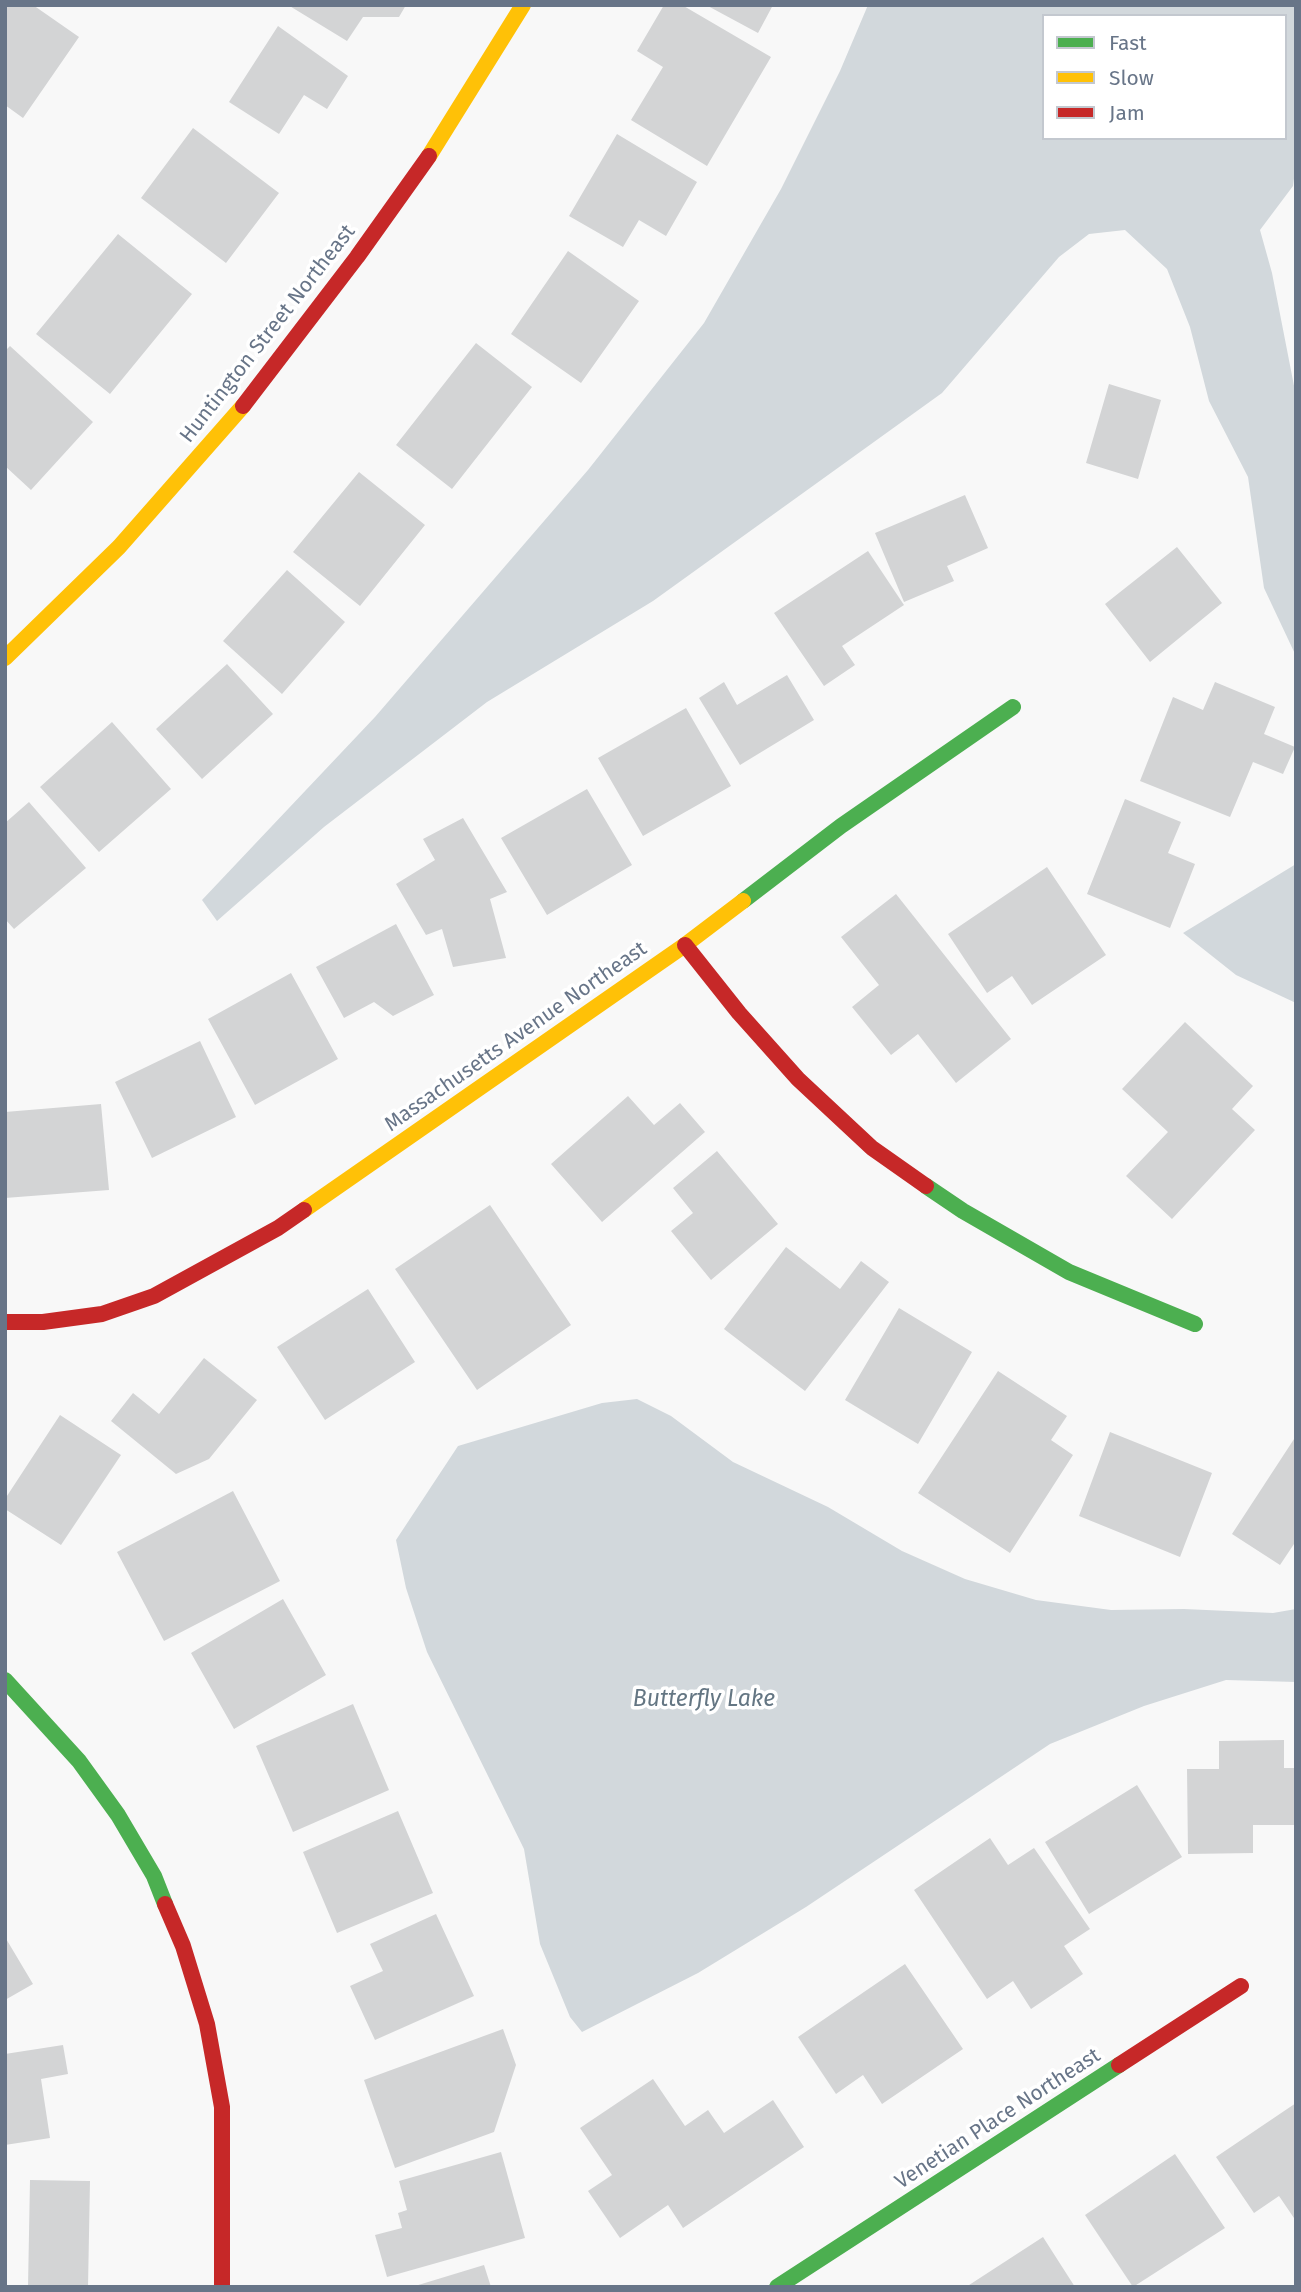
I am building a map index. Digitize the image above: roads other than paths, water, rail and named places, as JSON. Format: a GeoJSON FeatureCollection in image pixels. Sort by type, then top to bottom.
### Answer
{"type":"FeatureCollection","features":[{"type":"Feature","properties":{"kind":"street","name":"Huntington Street Northeast"},"geometry":{"type":"LineString","coordinates":[[5,657],[119,547],[238,412],[357,257],[437,145],[523,5]]}},
{"type":"Feature","properties":{"kind":"street","name":"Massachusetts Avenue Northeast"},"geometry":{"type":"LineString","coordinates":[[5,1322],[43,1322],[102,1314],[154,1296],[278,1228],[685,945],[841,826],[1013,707]]}},
{"type":"Feature","properties":{"kind":"street"},"geometry":{"type":"LineString","coordinates":[[685,945],[738,1013],[798,1079],[872,1148],[963,1211],[1069,1272],[1195,1324]]}},
{"type":"Feature","properties":{"kind":"street"},"geometry":{"type":"LineString","coordinates":[[5,1680],[79,1761],[118,1815],[155,1876],[183,1946],[207,2024],[222,2107],[222,2287]]}},
{"type":"Feature","properties":{"kind":"street","name":"Venetian Place Northeast"},"geometry":{"type":"LineString","coordinates":[[777,2287],[1241,1986]]}},
{"type":"Feature","properties":{"kind":"water"},"geometry":{"type":"Polygon","coordinates":[[[868,5],[1296,5],[1296,163],[1293,186],[1260,230],[1272,273],[1296,396],[1296,656],[1264,588],[1248,477],[1209,401],[1190,327],[1167,269],[1125,230],[1089,234],[1059,257],[942,393],[653,601],[487,702],[324,827],[217,921],[202,900],[375,717],[588,470],[704,323],[781,189],[840,71],[868,5]]]}},
{"type":"Feature","properties":{"kind":"water"},"geometry":{"type":"Polygon","coordinates":[[[1296,864],[1296,1003],[1236,975],[1183,933],[1296,864]]]}},
{"type":"Feature","properties":{"kind":"water","name":"Butterfly Lake"},"geometry":{"type":"Polygon","coordinates":[[[637,1399],[671,1416],[733,1462],[828,1507],[902,1551],[965,1579],[1036,1600],[1111,1610],[1184,1609],[1273,1613],[1296,1609],[1296,1682],[1226,1680],[1144,1706],[1050,1744],[806,1907],[698,1973],[582,2032],[570,2017],[540,1944],[524,1849],[427,1652],[406,1588],[396,1540],[458,1446],[602,1403],[637,1399]]]}}]}
